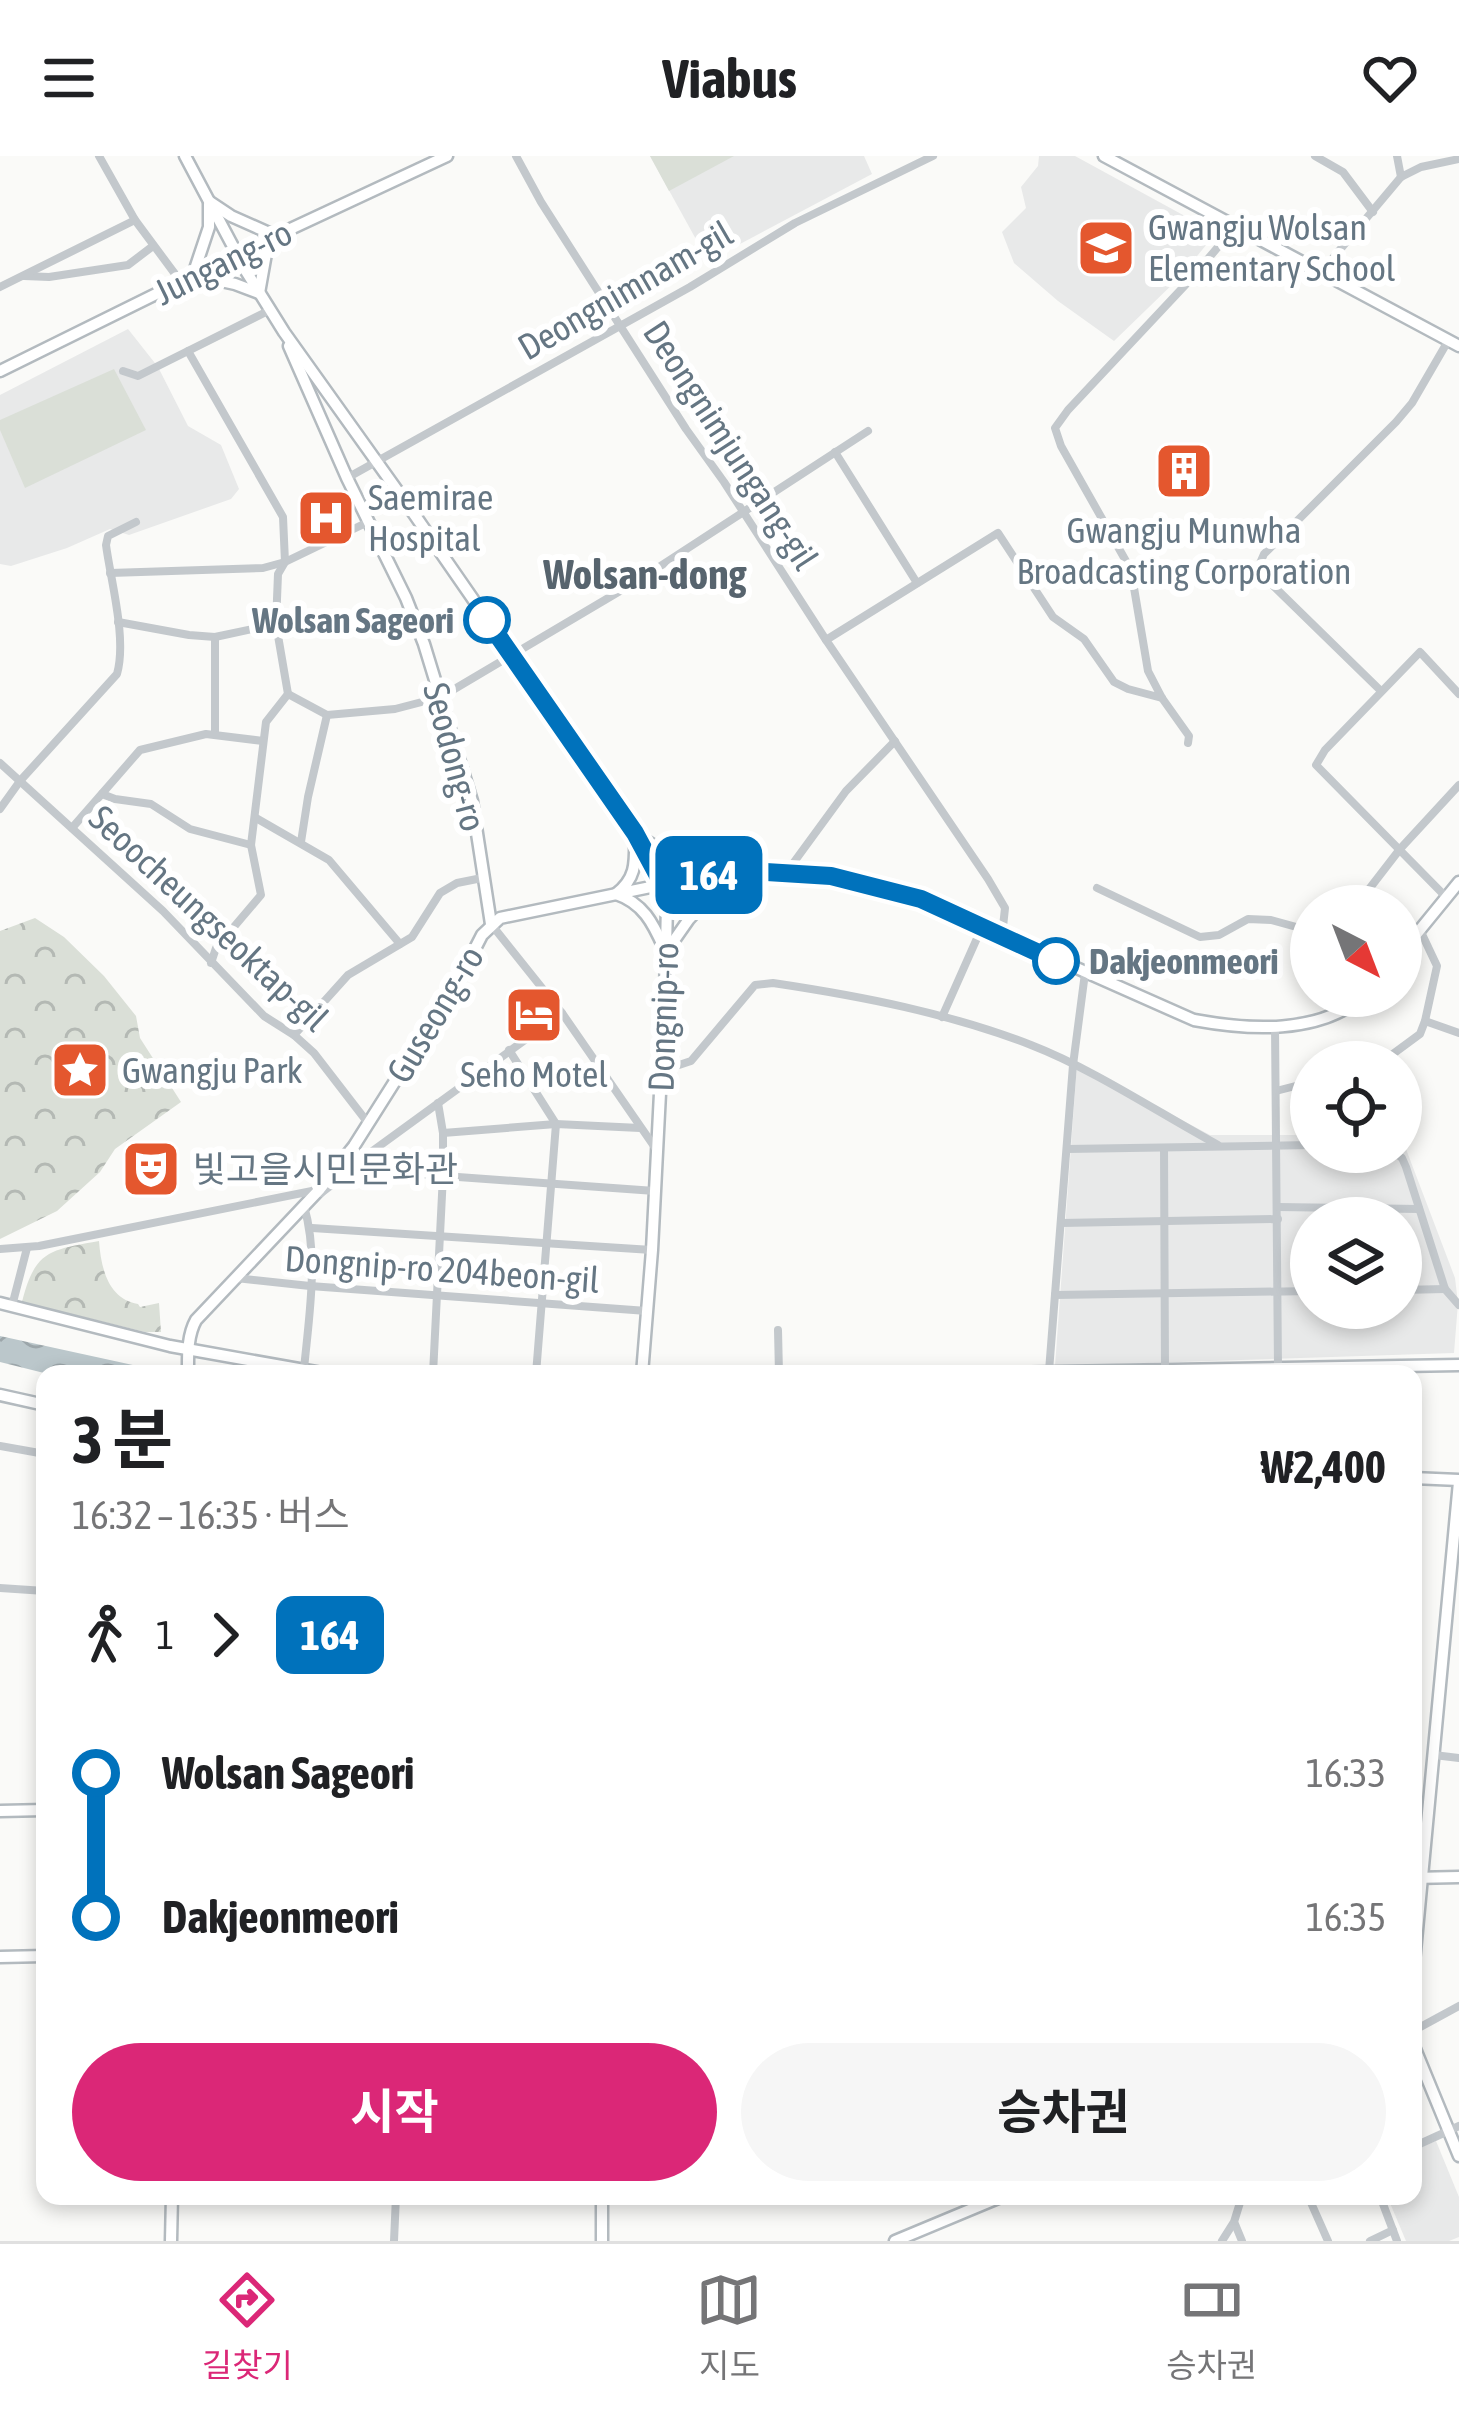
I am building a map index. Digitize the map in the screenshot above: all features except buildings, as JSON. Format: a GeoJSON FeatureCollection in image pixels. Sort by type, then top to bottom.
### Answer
{"type":"FeatureCollection","features":[{"type":"Feature","properties":{"kind":"street"},"geometry":{"type":"LineString","coordinates":[[99,156],[134,220],[187,279],[236,284],[259,293],[267,248],[276,236],[209,202]]}},
{"type":"Feature","properties":{"kind":"street","name":"Dongnip-ro"},"geometry":{"type":"LineString","coordinates":[[185,156],[284,332],[635,833],[663,885],[667,903],[661,1071],[643,1365]]}},
{"type":"Feature","properties":{"kind":"street","name":"Jungang-ro"},"geometry":{"type":"LineString","coordinates":[[0,371],[447,156]]}},
{"type":"Feature","properties":{"kind":"street","name":"Deongnimjungang-gil"},"geometry":{"type":"LineString","coordinates":[[516,156],[686,429],[988,879],[1005,908],[1002,936]]}},
{"type":"Feature","properties":{"kind":"street","name":"Deongnimnam-gil"},"geometry":{"type":"LineString","coordinates":[[347,478],[795,223],[933,156]]}},
{"type":"Feature","properties":{"kind":"street"},"geometry":{"type":"LineString","coordinates":[[1104,156],[1454,344],[1396,422],[1264,554],[1257,569],[1381,691]]}},
{"type":"Feature","properties":{"kind":"street"},"geometry":{"type":"LineString","coordinates":[[1315,156],[1343,172],[1372,212]]}},
{"type":"Feature","properties":{"kind":"street"},"geometry":{"type":"LineString","coordinates":[[1397,156],[1401,177]]}},
{"type":"Feature","properties":{"kind":"street"},"geometry":{"type":"LineString","coordinates":[[1322,272],[1401,177],[1421,167],[1459,159]]}},
{"type":"Feature","properties":{"kind":"street"},"geometry":{"type":"LineString","coordinates":[[187,279],[204,250],[209,202]]}},
{"type":"Feature","properties":{"kind":"street"},"geometry":{"type":"LineString","coordinates":[[0,287],[134,220]]}},
{"type":"Feature","properties":{"kind":"street"},"geometry":{"type":"LineString","coordinates":[[1188,743],[1189,736],[1162,698],[1145,659],[1133,576],[1055,428],[1235,227]]}},
{"type":"Feature","properties":{"kind":"street"},"geometry":{"type":"LineString","coordinates":[[22,276],[49,277],[128,265],[153,246]]}},
{"type":"Feature","properties":{"kind":"street"},"geometry":{"type":"LineString","coordinates":[[122,371],[138,376],[270,310]]}},
{"type":"Feature","properties":{"kind":"street","name":"Seodong-ro"},"geometry":{"type":"LineString","coordinates":[[284,332],[347,478],[406,598],[441,697],[472,801],[491,924]]}},
{"type":"Feature","properties":{"kind":"street"},"geometry":{"type":"LineString","coordinates":[[188,351],[277,503],[283,517],[285,562],[278,574],[276,624],[288,694],[266,722],[251,844],[261,895],[216,948],[211,963]]}},
{"type":"Feature","properties":{"kind":"street"},"geometry":{"type":"LineString","coordinates":[[288,694],[327,715],[395,709],[441,697],[744,513],[868,430]]}},
{"type":"Feature","properties":{"kind":"street"},"geometry":{"type":"LineString","coordinates":[[835,452],[917,583]]}},
{"type":"Feature","properties":{"kind":"street"},"geometry":{"type":"LineString","coordinates":[[0,808],[117,674],[118,622],[106,545],[108,536],[136,522]]}},
{"type":"Feature","properties":{"kind":"street"},"geometry":{"type":"LineString","coordinates":[[110,573],[254,569],[285,562],[369,522]]}},
{"type":"Feature","properties":{"kind":"street"},"geometry":{"type":"LineString","coordinates":[[826,640],[998,532],[1053,617],[1084,639],[1114,682],[1162,698]]}},
{"type":"Feature","properties":{"kind":"street"},"geometry":{"type":"LineString","coordinates":[[118,622],[215,637],[276,624]]}},
{"type":"Feature","properties":{"kind":"street"},"geometry":{"type":"LineString","coordinates":[[215,637],[215,734]]}},
{"type":"Feature","properties":{"kind":"street"},"geometry":{"type":"LineString","coordinates":[[1447,898],[1316,765],[1420,652],[1459,694]]}},
{"type":"Feature","properties":{"kind":"street"},"geometry":{"type":"LineString","coordinates":[[301,842],[327,715]]}},
{"type":"Feature","properties":{"kind":"street"},"geometry":{"type":"LineString","coordinates":[[72,828],[140,750],[215,734],[263,741]]}},
{"type":"Feature","properties":{"kind":"street"},"geometry":{"type":"LineString","coordinates":[[786,873],[865,769],[895,741]]}},
{"type":"Feature","properties":{"kind":"street","name":"Seoocheungseoktap-gil"},"geometry":{"type":"LineString","coordinates":[[0,763],[163,911],[265,1016],[294,1035],[329,1069],[369,1124]]}},
{"type":"Feature","properties":{"kind":"street"},"geometry":{"type":"LineString","coordinates":[[1372,885],[1459,785]]}},
{"type":"Feature","properties":{"kind":"street"},"geometry":{"type":"LineString","coordinates":[[102,794],[151,804],[190,830],[251,844]]}},
{"type":"Feature","properties":{"kind":"street"},"geometry":{"type":"LineString","coordinates":[[256,818],[329,860],[400,944]]}},
{"type":"Feature","properties":{"kind":"street"},"geometry":{"type":"LineString","coordinates":[[635,833],[674,859],[733,870]]}},
{"type":"Feature","properties":{"kind":"street"},"geometry":{"type":"LineString","coordinates":[[616,894],[629,884],[634,871],[635,833]]}},
{"type":"Feature","properties":{"kind":"street"},"geometry":{"type":"LineString","coordinates":[[616,894],[632,899],[652,920],[666,951],[733,870]]}},
{"type":"Feature","properties":{"kind":"street","name":"Guseong-ro"},"geometry":{"type":"LineString","coordinates":[[188,1365],[196,1320],[320,1190],[369,1124],[482,935],[491,924],[512,914],[733,870],[831,876],[921,899],[1194,1020],[1274,1027],[1327,1017]]}},
{"type":"Feature","properties":{"kind":"street"},"geometry":{"type":"LineString","coordinates":[[294,1035],[341,981],[412,937],[440,893],[482,878]]}},
{"type":"Feature","properties":{"kind":"street"},"geometry":{"type":"LineString","coordinates":[[1422,928],[1459,882]]}},
{"type":"Feature","properties":{"kind":"street"},"geometry":{"type":"LineString","coordinates":[[1097,888],[1200,937],[1220,935],[1249,919],[1290,925]]}},
{"type":"Feature","properties":{"kind":"street"},"geometry":{"type":"LineString","coordinates":[[491,924],[562,1013],[657,1150]]}},
{"type":"Feature","properties":{"kind":"street"},"geometry":{"type":"LineString","coordinates":[[942,1017],[982,927]]}},
{"type":"Feature","properties":{"kind":"street"},"geometry":{"type":"LineString","coordinates":[[1410,1041],[1425,1021],[1437,966],[1422,934]]}},
{"type":"Feature","properties":{"kind":"street"},"geometry":{"type":"LineString","coordinates":[[1049,1365],[1073,1065],[1085,973]]}},
{"type":"Feature","properties":{"kind":"street"},"geometry":{"type":"LineString","coordinates":[[661,1071],[691,1061],[758,983],[818,990],[926,1011],[1027,1043],[1218,1145]]}},
{"type":"Feature","properties":{"kind":"street"},"geometry":{"type":"LineString","coordinates":[[367,1155],[562,1013]]}},
{"type":"Feature","properties":{"kind":"street"},"geometry":{"type":"LineString","coordinates":[[1425,1021],[1459,1033]]}},
{"type":"Feature","properties":{"kind":"street"},"geometry":{"type":"LineString","coordinates":[[1274,1027],[1278,1365]]}},
{"type":"Feature","properties":{"kind":"street"},"geometry":{"type":"LineString","coordinates":[[509,1050],[556,1124],[537,1365]]}},
{"type":"Feature","properties":{"kind":"street"},"geometry":{"type":"LineString","coordinates":[[1276,1091],[1290,1087]]}},
{"type":"Feature","properties":{"kind":"street"},"geometry":{"type":"LineString","coordinates":[[433,1365],[443,1133],[438,1103]]}},
{"type":"Feature","properties":{"kind":"street"},"geometry":{"type":"LineString","coordinates":[[443,1133],[556,1124],[641,1129]]}},
{"type":"Feature","properties":{"kind":"street"},"geometry":{"type":"LineString","coordinates":[[1067,1149],[1290,1145]]}},
{"type":"Feature","properties":{"kind":"street"},"geometry":{"type":"LineString","coordinates":[[354,1146],[367,1155],[371,1171]]}},
{"type":"Feature","properties":{"kind":"street"},"geometry":{"type":"LineString","coordinates":[[1164,1148],[1165,1365]]}},
{"type":"Feature","properties":{"kind":"street"},"geometry":{"type":"LineString","coordinates":[[304,1365],[311,1228],[304,1206],[341,1178],[361,1170],[655,1191]]}},
{"type":"Feature","properties":{"kind":"street"},"geometry":{"type":"LineString","coordinates":[[3,1249],[320,1190]]}},
{"type":"Feature","properties":{"kind":"street"},"geometry":{"type":"LineString","coordinates":[[1278,1207],[1290,1207]]}},
{"type":"Feature","properties":{"kind":"street"},"geometry":{"type":"LineString","coordinates":[[1422,1218],[1444,1289],[1459,1305]]}},
{"type":"Feature","properties":{"kind":"street"},"geometry":{"type":"LineString","coordinates":[[1061,1223],[1278,1219]]}},
{"type":"Feature","properties":{"kind":"street"},"geometry":{"type":"LineString","coordinates":[[311,1228],[652,1250]]}},
{"type":"Feature","properties":{"kind":"street"},"geometry":{"type":"LineString","coordinates":[[27,1247],[6,1305],[188,1350],[271,1365]]}},
{"type":"Feature","properties":{"kind":"street","name":"Dongnip-ro 204beon-gil"},"geometry":{"type":"LineString","coordinates":[[234,1277],[647,1311]]}},
{"type":"Feature","properties":{"kind":"street"},"geometry":{"type":"LineString","coordinates":[[1422,1290],[1444,1289]]}},
{"type":"Feature","properties":{"kind":"street"},"geometry":{"type":"LineString","coordinates":[[1055,1295],[1290,1292]]}},
{"type":"Feature","properties":{"kind":"street"},"geometry":{"type":"LineString","coordinates":[[778,1330],[778,1365]]}},
{"type":"Feature","properties":{"kind":"street"},"geometry":{"type":"LineString","coordinates":[[1422,1365],[1459,1365]]}},
{"type":"Feature","properties":{"kind":"street"},"geometry":{"type":"LineString","coordinates":[[0,1395],[36,1404]]}},
{"type":"Feature","properties":{"kind":"street"},"geometry":{"type":"LineString","coordinates":[[0,1446],[36,1452]]}},
{"type":"Feature","properties":{"kind":"street"},"geometry":{"type":"LineString","coordinates":[[1422,1479],[1459,1481],[1422,1847]]}},
{"type":"Feature","properties":{"kind":"street"},"geometry":{"type":"LineString","coordinates":[[1450,1578],[1459,1556]]}},
{"type":"Feature","properties":{"kind":"street"},"geometry":{"type":"LineString","coordinates":[[0,1588],[36,1590]]}},
{"type":"Feature","properties":{"kind":"street"},"geometry":{"type":"LineString","coordinates":[[1434,1755],[1459,1759]]}},
{"type":"Feature","properties":{"kind":"street"},"geometry":{"type":"LineString","coordinates":[[0,1811],[36,1810]]}},
{"type":"Feature","properties":{"kind":"street"},"geometry":{"type":"LineString","coordinates":[[1422,1878],[1459,1877]]}},
{"type":"Feature","properties":{"kind":"street"},"geometry":{"type":"LineString","coordinates":[[0,1957],[36,1956]]}},
{"type":"Feature","properties":{"kind":"street"},"geometry":{"type":"LineString","coordinates":[[1422,2026],[1459,2006]]}},
{"type":"Feature","properties":{"kind":"street"},"geometry":{"type":"LineString","coordinates":[[1422,2062],[1454,2128],[1459,2156]]}},
{"type":"Feature","properties":{"kind":"street"},"geometry":{"type":"LineString","coordinates":[[1422,2143],[1454,2128]]}},
{"type":"Feature","properties":{"kind":"street"},"geometry":{"type":"LineString","coordinates":[[171,2241],[172,2205]]}},
{"type":"Feature","properties":{"kind":"street"},"geometry":{"type":"LineString","coordinates":[[394,2241],[396,2205]]}},
{"type":"Feature","properties":{"kind":"street"},"geometry":{"type":"LineString","coordinates":[[602,2205],[602,2241]]}},
{"type":"Feature","properties":{"kind":"street"},"geometry":{"type":"LineString","coordinates":[[895,2241],[980,2205]]}},
{"type":"Feature","properties":{"kind":"street"},"geometry":{"type":"LineString","coordinates":[[1222,2241],[1239,2205]]}},
{"type":"Feature","properties":{"kind":"street"},"geometry":{"type":"LineString","coordinates":[[1312,2205],[1328,2241]]}},
{"type":"Feature","properties":{"kind":"street"},"geometry":{"type":"LineString","coordinates":[[1383,2205],[1397,2241]]}},
{"type":"Feature","properties":{"kind":"street"},"geometry":{"type":"LineString","coordinates":[[1234,2222],[1242,2241]]}},
{"type":"Feature","properties":{"kind":"street"},"geometry":{"type":"LineString","coordinates":[[1370,2241],[1393,2230]]}},
{"type":"Feature","properties":{"kind":"shaded area"},"geometry":{"type":"Polygon","coordinates":[[[650,156],[864,156],[872,174],[708,261],[650,156]]]}},
{"type":"Feature","properties":{"kind":"shaded area","name":"Gwangju Wolsan Elementary School"},"geometry":{"type":"Polygon","coordinates":[[[1039,156],[1075,156],[1216,233],[1179,278],[1114,341],[1014,263],[1002,232],[1026,208],[1021,187],[1038,166],[1039,156]]]}},
{"type":"Feature","properties":{"kind":"shaded area"},"geometry":{"type":"Polygon","coordinates":[[[128,329],[158,367],[188,426],[221,445],[239,489],[231,499],[129,535],[110,529],[11,566],[0,564],[0,395],[128,329]]]}},
{"type":"Feature","properties":{"kind":"shaded area"},"geometry":{"type":"Polygon","coordinates":[[[1077,1064],[1210,1135],[1290,1135],[1290,1173],[1415,1173],[1455,1278],[1454,1353],[1055,1365],[1077,1064]]]}},
{"type":"Feature","properties":{"kind":"shaded area"},"geometry":{"type":"Polygon","coordinates":[[[1436,2141],[1459,2197],[1459,2237],[1449,2241],[1406,2241],[1391,2205],[1422,2205],[1422,2147],[1436,2141]]]}},
{"type":"Feature","properties":{"kind":"green space"},"geometry":{"type":"Polygon","coordinates":[[[650,156],[734,156],[669,191],[650,156]]]}},
{"type":"Feature","properties":{"kind":"green space"},"geometry":{"type":"Polygon","coordinates":[[[114,369],[146,430],[25,488],[0,420],[114,369]]]}},
{"type":"Feature","properties":{"kind":"green space","name":"Gwangju Park"},"geometry":{"type":"Polygon","coordinates":[[[35,918],[64,937],[136,1016],[140,1038],[181,1102],[115,1149],[100,1172],[57,1211],[0,1239],[0,931],[35,918]]]}},
{"type":"Feature","properties":{"kind":"green space"},"geometry":{"type":"Polygon","coordinates":[[[99,1241],[113,1289],[140,1307],[159,1303],[161,1332],[22,1302],[33,1272],[47,1255],[99,1241]]]}},
{"type":"Feature","properties":{"kind":"water"},"geometry":{"type":"Polygon","coordinates":[[[0,1336],[133,1365],[36,1365],[36,1371],[0,1362],[0,1336]]]}},
{"type":"Feature","properties":{"kind":"bus line","name":"164"},"geometry":{"type":"LineString","coordinates":[[487,620],[635,833],[663,885],[733,870],[831,876],[921,899],[1056,961]]}},
{"type":"Feature","properties":{"kind":"place","name":"Gwangju Wolsan Elementary School"},"geometry":{"type":"Point","coordinates":[1106,248]}},
{"type":"Feature","properties":{"kind":"place","name":"Gwangju Munwha Broadcasting Corporation"},"geometry":{"type":"Point","coordinates":[1184,471]}},
{"type":"Feature","properties":{"kind":"place","name":"Saemirae Hospital"},"geometry":{"type":"Point","coordinates":[326,518]}},
{"type":"Feature","properties":{"kind":"place","name":"Wolsan Sageori"},"geometry":{"type":"Point","coordinates":[487,620]}},
{"type":"Feature","properties":{"kind":"place","name":"Dakjeonmeori"},"geometry":{"type":"Point","coordinates":[1056,961]}},
{"type":"Feature","properties":{"kind":"place","name":"Seho Motel"},"geometry":{"type":"Point","coordinates":[534,1015]}},
{"type":"Feature","properties":{"kind":"place","name":"Gwangju Park"},"geometry":{"type":"Point","coordinates":[80,1070]}},
{"type":"Feature","properties":{"kind":"place","name":"빛고을시민문화관"},"geometry":{"type":"Point","coordinates":[151,1169]}},
{"type":"Feature","properties":{"kind":"district","name":"Wolsan-dong"},"geometry":{"type":"Point","coordinates":[645,574]}}]}
